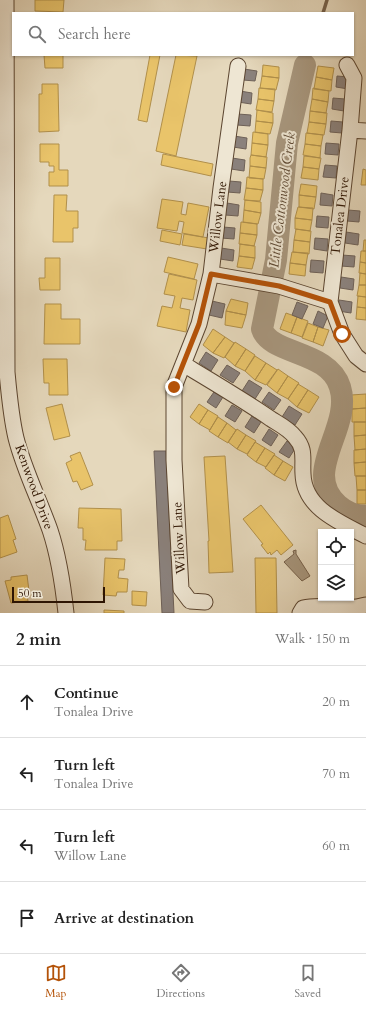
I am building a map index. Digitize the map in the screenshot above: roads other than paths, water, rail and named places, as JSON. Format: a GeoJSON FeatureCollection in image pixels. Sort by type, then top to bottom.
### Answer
{"type":"FeatureCollection","features":[{"type":"Feature","properties":{"kind":"street","name":"Kenwood Drive"},"geometry":{"type":"LineString","coordinates":[[6,0],[7,372],[10,404],[16,439],[31,483],[50,529],[63,585],[66,613]]}},
{"type":"Feature","properties":{"kind":"street","name":"Tonalea Drive"},"geometry":{"type":"LineString","coordinates":[[347,65],[354,78],[350,130],[330,302],[342,334],[356,356],[366,364]]}},
{"type":"Feature","properties":{"kind":"street","name":"Willow Lane"},"geometry":{"type":"LineString","coordinates":[[205,602],[190,601],[181,589],[174,460],[174,387],[199,324],[211,274],[238,66]]}},
{"type":"Feature","properties":{"kind":"street"},"geometry":{"type":"LineString","coordinates":[[350,130],[366,131]]}},
{"type":"Feature","properties":{"kind":"street"},"geometry":{"type":"LineString","coordinates":[[211,274],[272,285],[330,302]]}},
{"type":"Feature","properties":{"kind":"street"},"geometry":{"type":"LineString","coordinates":[[183,364],[238,396],[294,435],[302,445],[304,455],[304,484],[313,504],[336,520],[366,536]]}},
{"type":"Feature","properties":{"kind":"street"},"geometry":{"type":"LineString","coordinates":[[300,613],[303,608],[313,606],[351,609],[366,605]]}},
{"type":"Feature","properties":{"kind":"waterway","name":"Little Cottonwood Creek"},"geometry":{"type":"LineString","coordinates":[[323,12],[327,0]]}},
{"type":"Feature","properties":{"kind":"waterway","name":"Little Cottonwood Creek"},"geometry":{"type":"LineString","coordinates":[[305,65],[308,56]]}},
{"type":"Feature","properties":{"kind":"waterway","name":"Little Cottonwood Creek"},"geometry":{"type":"LineString","coordinates":[[305,65],[287,143],[276,260],[262,329],[267,337],[276,344],[313,359],[334,375],[340,387],[342,402],[340,418],[325,464],[324,478],[328,492],[338,505],[351,513],[366,516]]}}]}
